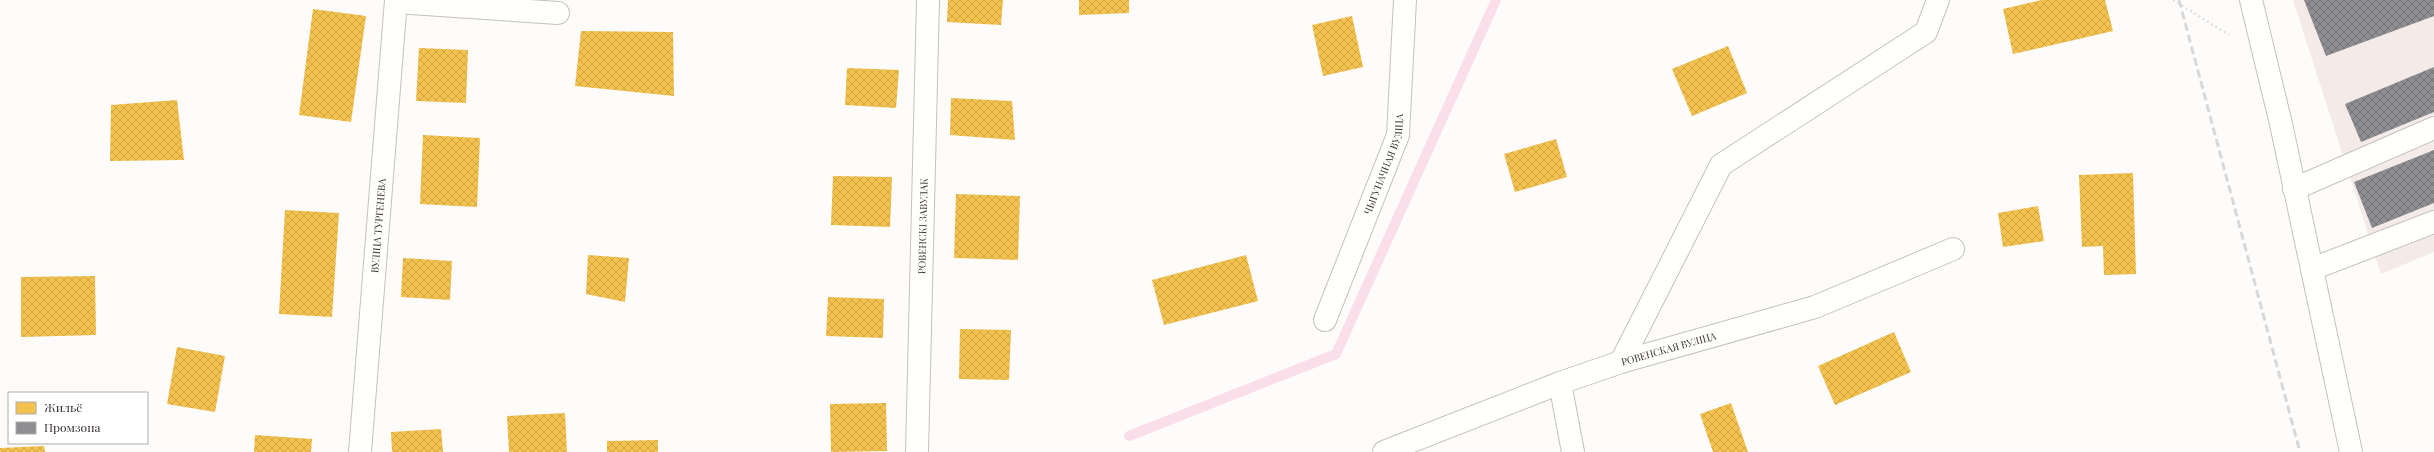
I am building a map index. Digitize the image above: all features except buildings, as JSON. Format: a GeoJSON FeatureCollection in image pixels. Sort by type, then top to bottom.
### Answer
{"type":"FeatureCollection","features":[{"type":"Feature","properties":{"kind":"street","name":"РОВЕНСКІ ЗАВУЛАК"},"geometry":{"type":"LineString","coordinates":[[917,452],[928,0]]}},
{"type":"Feature","properties":{"kind":"street","name":"ЧЫГУНАЧНАЯ ВУЛІЦА"},"geometry":{"type":"LineString","coordinates":[[1325,320],[1398,135],[1405,0]]}},
{"type":"Feature","properties":{"kind":"street"},"geometry":{"type":"LineString","coordinates":[[1621,362],[1721,165],[1926,32],[1938,0]]}},
{"type":"Feature","properties":{"kind":"street"},"geometry":{"type":"LineString","coordinates":[[2251,0],[2312,269],[2351,452]]}},
{"type":"Feature","properties":{"kind":"street"},"geometry":{"type":"LineString","coordinates":[[396,1],[558,13]]}},
{"type":"Feature","properties":{"kind":"street","name":"ВУЛІЦА ТУРГЕНЕВА"},"geometry":{"type":"LineString","coordinates":[[360,452],[396,1]]}},
{"type":"Feature","properties":{"kind":"street"},"geometry":{"type":"LineString","coordinates":[[2294,189],[2434,128]]}},
{"type":"Feature","properties":{"kind":"street"},"geometry":{"type":"LineString","coordinates":[[2312,269],[2434,222]]}},
{"type":"Feature","properties":{"kind":"street","name":"РОВЕНСКАЯ ВУЛІЦА"},"geometry":{"type":"LineString","coordinates":[[1384,452],[1560,383],[1621,362],[1815,307],[1953,249]]}},
{"type":"Feature","properties":{"kind":"street"},"geometry":{"type":"LineString","coordinates":[[1560,383],[1573,452]]}},
{"type":"Feature","properties":{"kind":"path"},"geometry":{"type":"LineString","coordinates":[[2173,0],[2265,58]]}},
{"type":"Feature","properties":{"kind":"shaded area"},"geometry":{"type":"Polygon","coordinates":[[[2293,0],[2434,0],[2434,252],[2381,274],[2293,0]]]}},
{"type":"Feature","properties":{"kind":"waterway"},"geometry":{"type":"LineString","coordinates":[[1129,436],[1336,354],[1496,0]]}},
{"type":"Feature","properties":{"kind":"railway"},"geometry":{"type":"LineString","coordinates":[[2179,0],[2300,452]]}}]}
